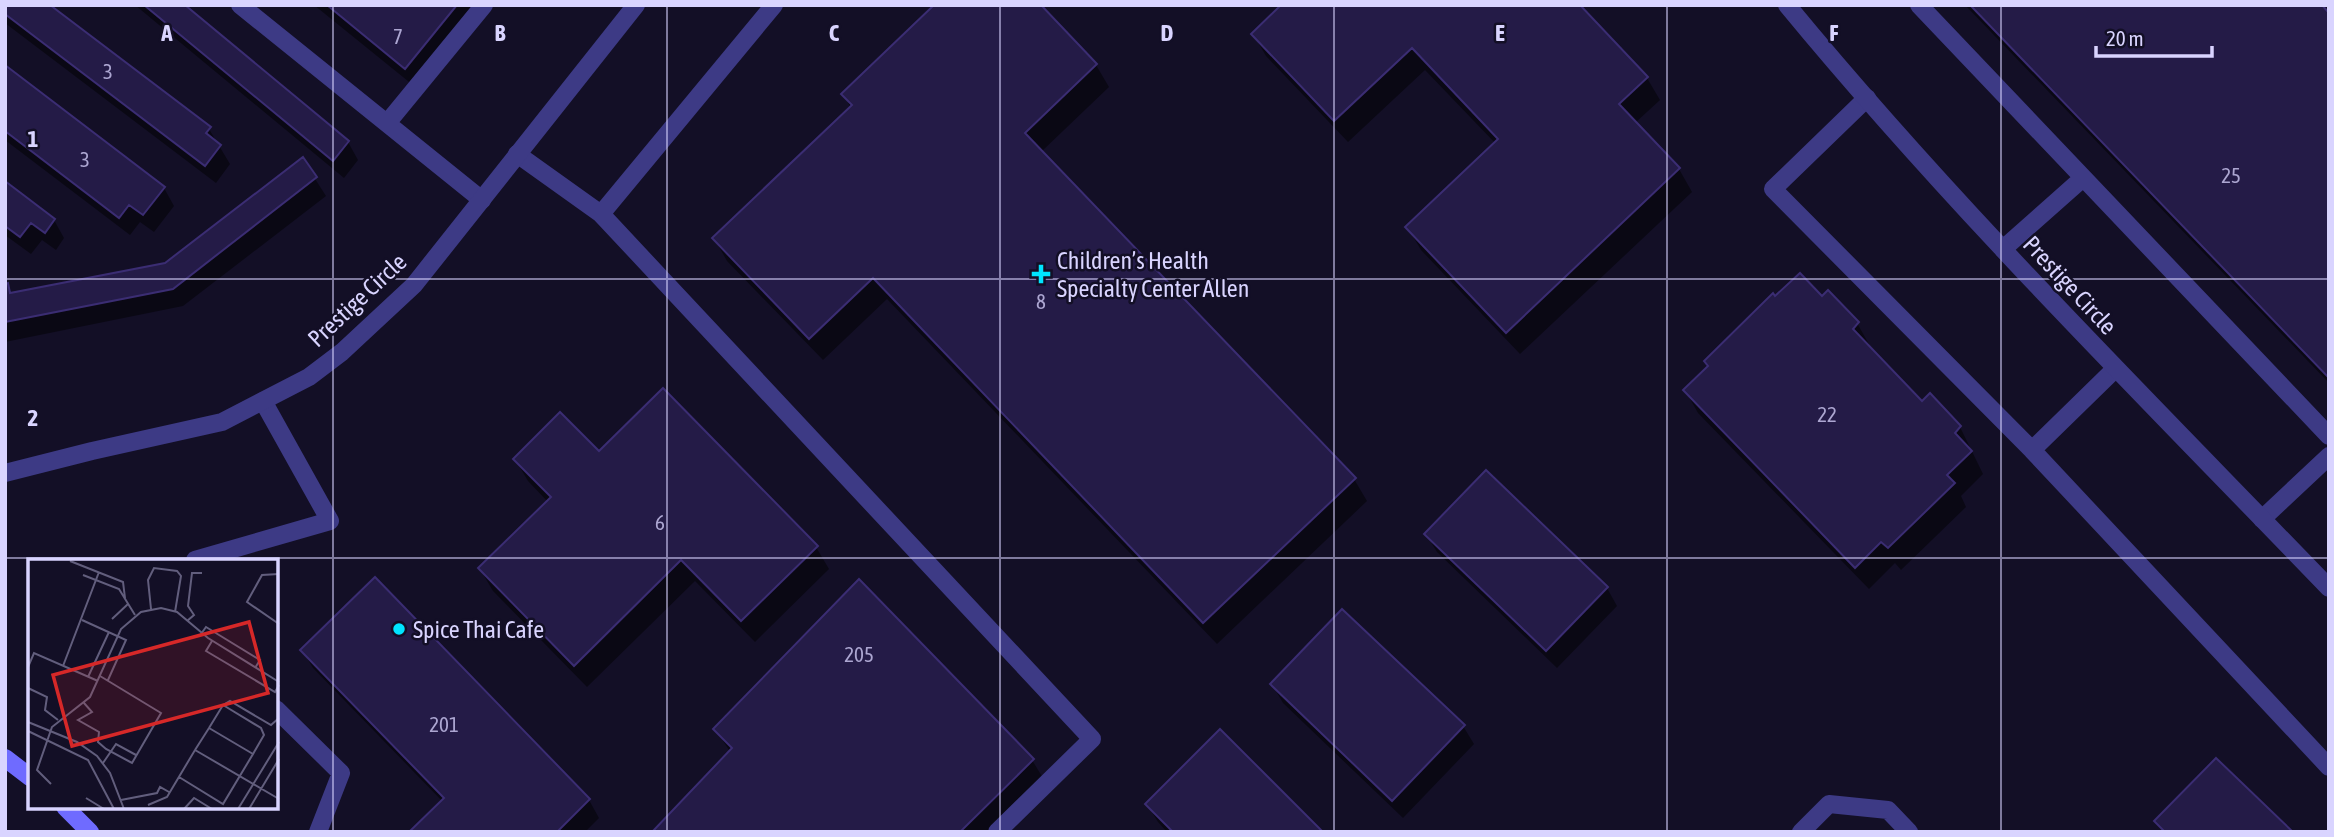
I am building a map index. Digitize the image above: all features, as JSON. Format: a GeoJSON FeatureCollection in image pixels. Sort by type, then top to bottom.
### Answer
{"type":"FeatureCollection","features":[{"type":"Feature","properties":{"kind":"main road"},"geometry":{"type":"LineString","coordinates":[[5,758],[28,775]]}},
{"type":"Feature","properties":{"kind":"main road"},"geometry":{"type":"LineString","coordinates":[[67,809],[90,832]]}},
{"type":"Feature","properties":{"kind":"street"},"geometry":{"type":"LineString","coordinates":[[240,5],[482,200]]}},
{"type":"Feature","properties":{"kind":"street"},"geometry":{"type":"LineString","coordinates":[[388,122],[484,5]]}},
{"type":"Feature","properties":{"kind":"street","name":"Prestige Circle"},"geometry":{"type":"LineString","coordinates":[[5,473],[222,422],[309,377],[342,352],[414,285],[636,5]]}},
{"type":"Feature","properties":{"kind":"street"},"geometry":{"type":"LineString","coordinates":[[601,214],[774,5]]}},
{"type":"Feature","properties":{"kind":"street","name":"Prestige Circle"},"geometry":{"type":"LineString","coordinates":[[1787,5],[2003,249],[2115,369],[2329,588]]}},
{"type":"Feature","properties":{"kind":"street"},"geometry":{"type":"LineString","coordinates":[[1919,5],[2329,436]]}},
{"type":"Feature","properties":{"kind":"street"},"geometry":{"type":"LineString","coordinates":[[1867,98],[1773,189],[2032,450],[2329,768]]}},
{"type":"Feature","properties":{"kind":"street"},"geometry":{"type":"LineString","coordinates":[[517,154],[601,214],[1092,739],[997,832]]}},
{"type":"Feature","properties":{"kind":"street"},"geometry":{"type":"LineString","coordinates":[[2003,249],[2083,178]]}},
{"type":"Feature","properties":{"kind":"street"},"geometry":{"type":"LineString","coordinates":[[2032,450],[2115,369]]}},
{"type":"Feature","properties":{"kind":"street"},"geometry":{"type":"LineString","coordinates":[[202,559],[330,521],[263,401]]}},
{"type":"Feature","properties":{"kind":"street"},"geometry":{"type":"LineString","coordinates":[[2262,519],[2329,456]]}},
{"type":"Feature","properties":{"kind":"street"},"geometry":{"type":"LineString","coordinates":[[278,711],[341,773],[318,832]]}},
{"type":"Feature","properties":{"kind":"street"},"geometry":{"type":"LineString","coordinates":[[1801,832],[1829,804],[1888,810],[1909,832]]}},
{"type":"Feature","properties":{"kind":"building"},"geometry":{"type":"Polygon","coordinates":[[[5,5],[50,5],[211,127],[206,133],[221,145],[205,166],[5,14],[5,5]]]}},
{"type":"Feature","properties":{"kind":"building"},"geometry":{"type":"Polygon","coordinates":[[[144,5],[185,5],[349,141],[333,161],[144,5]]]}},
{"type":"Feature","properties":{"kind":"building"},"geometry":{"type":"Polygon","coordinates":[[[327,5],[457,5],[405,69],[327,5]]]}},
{"type":"Feature","properties":{"kind":"building"},"geometry":{"type":"Polygon","coordinates":[[[934,5],[1041,5],[1097,64],[1025,133],[1356,478],[1203,623],[873,278],[809,339],[712,238],[852,105],[841,94],[934,5]]]}},
{"type":"Feature","properties":{"kind":"building"},"geometry":{"type":"Polygon","coordinates":[[[1281,5],[1580,5],[1648,77],[1619,104],[1680,168],[1506,333],[1405,227],[1498,139],[1412,48],[1334,121],[1251,34],[1281,5]]]}},
{"type":"Feature","properties":{"kind":"building"},"geometry":{"type":"Polygon","coordinates":[[[1970,5],[2322,5],[2329,13],[2329,378],[1970,5]]]}},
{"type":"Feature","properties":{"kind":"building"},"geometry":{"type":"Polygon","coordinates":[[[5,65],[165,187],[143,215],[129,205],[119,218],[5,131],[5,65]]]}},
{"type":"Feature","properties":{"kind":"building"},"geometry":{"type":"Polygon","coordinates":[[[303,157],[317,177],[173,289],[5,322],[5,284],[8,283],[10,293],[165,263],[303,157]]]}},
{"type":"Feature","properties":{"kind":"building"},"geometry":{"type":"Polygon","coordinates":[[[5,181],[55,219],[45,233],[31,223],[20,237],[5,226],[5,181]]]}},
{"type":"Feature","properties":{"kind":"building"},"geometry":{"type":"Polygon","coordinates":[[[1800,273],[1822,296],[1828,290],[1859,322],[1853,329],[1922,401],[1930,393],[1961,426],[1955,433],[1972,451],[1947,475],[1955,483],[1888,548],[1881,542],[1855,568],[1683,390],[1708,366],[1704,361],[1773,293],[1775,296],[1800,273]]]}},
{"type":"Feature","properties":{"kind":"building"},"geometry":{"type":"Polygon","coordinates":[[[663,388],[818,546],[741,621],[681,560],[574,666],[478,568],[551,497],[513,459],[560,412],[599,451],[663,388]]]}},
{"type":"Feature","properties":{"kind":"building"},"geometry":{"type":"Polygon","coordinates":[[[1486,470],[1608,587],[1546,651],[1424,534],[1486,470]]]}},
{"type":"Feature","properties":{"kind":"building"},"geometry":{"type":"Polygon","coordinates":[[[375,577],[590,799],[557,832],[409,832],[444,798],[300,650],[375,577]]]}},
{"type":"Feature","properties":{"kind":"building"},"geometry":{"type":"Polygon","coordinates":[[[859,579],[1034,759],[960,832],[652,832],[732,748],[713,729],[859,579]]]}},
{"type":"Feature","properties":{"kind":"building"},"geometry":{"type":"Polygon","coordinates":[[[1342,609],[1465,725],[1392,801],[1270,684],[1342,609]]]}},
{"type":"Feature","properties":{"kind":"building"},"geometry":{"type":"Polygon","coordinates":[[[1220,729],[1323,832],[1173,832],[1145,804],[1220,729]]]}},
{"type":"Feature","properties":{"kind":"building"},"geometry":{"type":"Polygon","coordinates":[[[2216,758],[2293,832],[2165,832],[2154,821],[2216,758]]]}},
{"type":"Feature","properties":{"kind":"place","name":"Children’s Health Specialty Center Allen"},"geometry":{"type":"Point","coordinates":[1041,274]}},
{"type":"Feature","properties":{"kind":"place","name":"Spice Thai Cafe"},"geometry":{"type":"Point","coordinates":[399,629]}}]}
